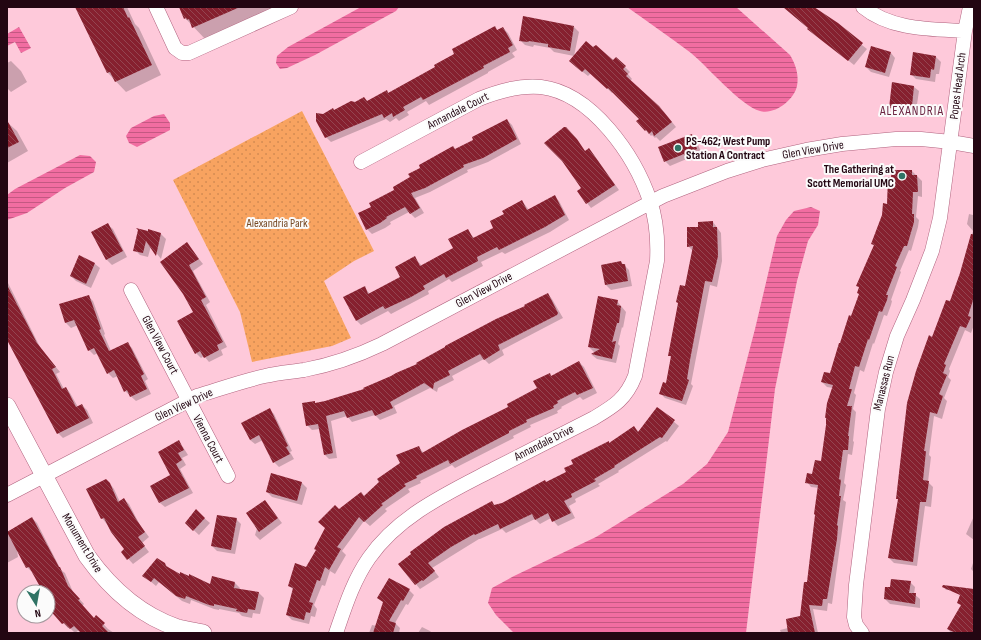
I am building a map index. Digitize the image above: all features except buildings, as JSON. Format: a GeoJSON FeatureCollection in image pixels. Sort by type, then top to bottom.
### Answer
{"type":"FeatureCollection","features":[{"type":"Feature","properties":{"kind":"street"},"geometry":{"type":"LineString","coordinates":[[156,7],[175,48],[182,53],[189,53],[291,7]]}},
{"type":"Feature","properties":{"kind":"street"},"geometry":{"type":"LineString","coordinates":[[863,7],[882,18],[902,25],[918,28],[965,31]]}},
{"type":"Feature","properties":{"kind":"street","name":"Popes Head Arch"},"geometry":{"type":"LineString","coordinates":[[951,142],[965,31],[970,7]]}},
{"type":"Feature","properties":{"kind":"street","name":"Annandale Court"},"geometry":{"type":"LineString","coordinates":[[361,162],[479,99],[497,92],[516,88],[542,87],[561,92],[576,100],[587,108],[608,130],[632,162],[642,180],[651,202]]}},
{"type":"Feature","properties":{"kind":"street","name":"Glen View Drive"},"geometry":{"type":"LineString","coordinates":[[7,495],[189,401],[231,385],[265,376],[326,365],[361,354],[663,196],[728,171],[762,160],[842,144],[896,139],[921,139],[974,146]]}},
{"type":"Feature","properties":{"kind":"street","name":"Manassas Run"},"geometry":{"type":"LineString","coordinates":[[860,632],[856,625],[854,616],[856,585],[878,409],[886,372],[897,336],[913,300],[936,239],[951,142]]}},
{"type":"Feature","properties":{"kind":"street","name":"Annandale Drive"},"geometry":{"type":"LineString","coordinates":[[336,633],[349,592],[360,572],[386,538],[407,519],[430,503],[594,418],[616,405],[623,397],[631,386],[635,376],[657,262],[658,244],[651,202]]}},
{"type":"Feature","properties":{"kind":"street","name":"Glen View Court"},"geometry":{"type":"LineString","coordinates":[[130,290],[189,401]]}},
{"type":"Feature","properties":{"kind":"street","name":"Vienna Court"},"geometry":{"type":"LineString","coordinates":[[189,401],[228,476]]}},
{"type":"Feature","properties":{"kind":"street","name":"Monument Drive"},"geometry":{"type":"LineString","coordinates":[[7,406],[86,556],[100,574],[115,591],[133,605],[153,617],[178,628],[203,633]]}},
{"type":"Feature","properties":{"kind":"green space","name":"Alexandria Park"},"geometry":{"type":"Polygon","coordinates":[[[302,111],[374,251],[354,261],[324,281],[351,338],[332,346],[252,362],[240,312],[173,180],[302,111]]]}},
{"type":"Feature","properties":{"kind":"shaded area"},"geometry":{"type":"Polygon","coordinates":[[[361,7],[399,7],[396,11],[315,55],[287,68],[280,69],[276,63],[277,56],[288,47],[361,7]]]}},
{"type":"Feature","properties":{"kind":"shaded area"},"geometry":{"type":"Polygon","coordinates":[[[627,7],[736,7],[790,55],[797,74],[798,82],[795,91],[788,101],[778,109],[766,112],[752,108],[734,94],[691,53],[627,7]]]}},
{"type":"Feature","properties":{"kind":"shaded area"},"geometry":{"type":"Polygon","coordinates":[[[19,27],[31,48],[21,53],[15,42],[7,46],[7,34],[19,27]]]}},
{"type":"Feature","properties":{"kind":"shaded area"},"geometry":{"type":"Polygon","coordinates":[[[164,114],[170,123],[170,130],[137,147],[129,143],[126,136],[131,128],[154,116],[164,114]]]}},
{"type":"Feature","properties":{"kind":"shaded area"},"geometry":{"type":"Polygon","coordinates":[[[80,155],[90,156],[96,162],[94,172],[65,188],[27,213],[7,220],[7,195],[15,189],[80,155]]]}},
{"type":"Feature","properties":{"kind":"shaded area"},"geometry":{"type":"Polygon","coordinates":[[[811,207],[820,211],[818,225],[808,241],[797,281],[775,389],[746,633],[514,633],[496,615],[488,603],[492,588],[596,537],[683,484],[707,464],[728,432],[755,329],[777,236],[786,220],[794,211],[811,207]]]}},
{"type":"Feature","properties":{"kind":"place","name":"PS-462; West Pump Station A Contract"},"geometry":{"type":"Point","coordinates":[678,148]}},
{"type":"Feature","properties":{"kind":"place","name":"The Gathering at Scott Memorial UMC"},"geometry":{"type":"Point","coordinates":[902,176]}},
{"type":"Feature","properties":{"kind":"district","name":"ALEXANDRIA"},"geometry":{"type":"Point","coordinates":[912,111]}}]}
